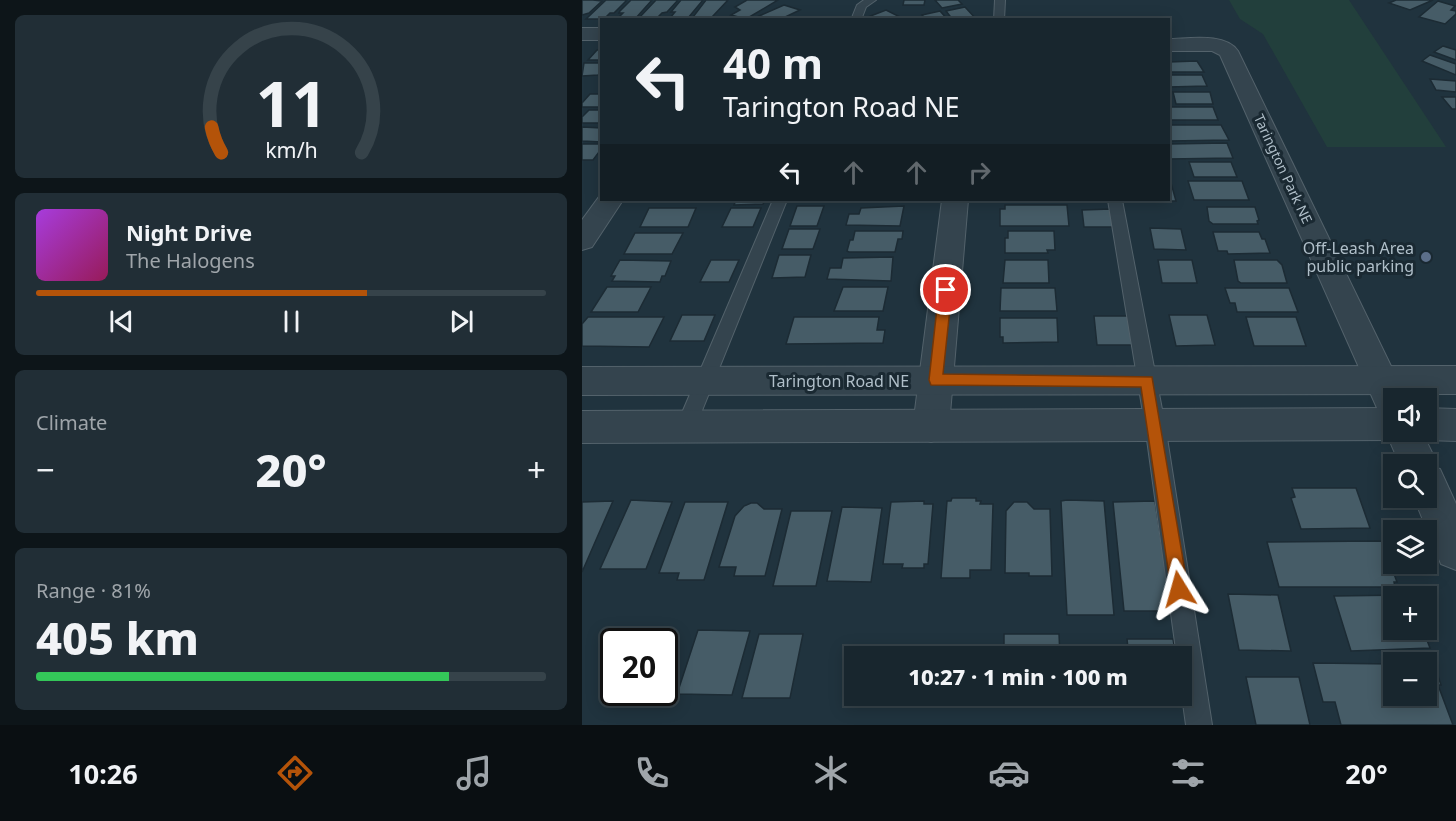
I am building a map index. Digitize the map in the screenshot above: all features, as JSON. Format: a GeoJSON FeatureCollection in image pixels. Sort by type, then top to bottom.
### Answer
{"type":"FeatureCollection","features":[{"type":"Feature","properties":{"kind":"street","name":"Tarington Park NE"},"geometry":{"type":"LineString","coordinates":[[1170,45],[1215,45],[1228,51],[1384,388]]}},
{"type":"Feature","properties":{"kind":"street"},"geometry":{"type":"LineString","coordinates":[[582,240],[609,201]]}},
{"type":"Feature","properties":{"kind":"street"},"geometry":{"type":"LineString","coordinates":[[931,426],[956,201]]}},
{"type":"Feature","properties":{"kind":"street","name":"Tarington Road NE"},"geometry":{"type":"LineString","coordinates":[[1417,388],[1456,380]]}},
{"type":"Feature","properties":{"kind":"street","name":"Tarington Road NE"},"geometry":{"type":"LineString","coordinates":[[582,381],[1147,381],[1383,394]]}},
{"type":"Feature","properties":{"kind":"street"},"geometry":{"type":"LineString","coordinates":[[582,427],[1383,424]]}},
{"type":"Feature","properties":{"kind":"street"},"geometry":{"type":"LineString","coordinates":[[1437,424],[1456,425]]}},
{"type":"Feature","properties":{"kind":"street"},"geometry":{"type":"LineString","coordinates":[[1437,507],[1456,549]]}},
{"type":"Feature","properties":{"kind":"lane"},"geometry":{"type":"LineString","coordinates":[[857,18],[862,5],[871,0]]}},
{"type":"Feature","properties":{"kind":"lane"},"geometry":{"type":"LineString","coordinates":[[999,18],[1000,0]]}},
{"type":"Feature","properties":{"kind":"lane"},"geometry":{"type":"LineString","coordinates":[[686,427],[703,381],[780,201]]}},
{"type":"Feature","properties":{"kind":"lane"},"geometry":{"type":"LineString","coordinates":[[1116,201],[1155,425],[1199,725]]}},
{"type":"Feature","properties":{"kind":"green space"},"geometry":{"type":"Polygon","coordinates":[[[1229,0],[1349,0],[1446,147],[1327,147],[1263,34],[1240,19],[1229,0]]]}},
{"type":"Feature","properties":{"kind":"building"},"geometry":{"type":"Polygon","coordinates":[[[582,0],[602,1],[589,13],[582,15],[582,0]]]}},
{"type":"Feature","properties":{"kind":"building"},"geometry":{"type":"Polygon","coordinates":[[[606,0],[627,0],[614,13],[610,13],[605,18],[586,19],[606,0]]]}},
{"type":"Feature","properties":{"kind":"building"},"geometry":{"type":"Polygon","coordinates":[[[631,0],[652,0],[636,18],[618,18],[623,13],[619,13],[631,0]]]}},
{"type":"Feature","properties":{"kind":"building"},"geometry":{"type":"Polygon","coordinates":[[[656,0],[678,0],[667,12],[657,18],[639,18],[656,0]]]}},
{"type":"Feature","properties":{"kind":"building"},"geometry":{"type":"Polygon","coordinates":[[[681,0],[703,0],[688,18],[670,18],[675,12],[671,12],[681,0]]]}},
{"type":"Feature","properties":{"kind":"building"},"geometry":{"type":"Polygon","coordinates":[[[706,0],[728,0],[712,17],[693,17],[706,0]]]}},
{"type":"Feature","properties":{"kind":"building"},"geometry":{"type":"Polygon","coordinates":[[[747,0],[778,0],[748,18],[731,15],[740,10],[735,7],[747,0]]]}},
{"type":"Feature","properties":{"kind":"building"},"geometry":{"type":"Polygon","coordinates":[[[904,0],[925,0],[924,5],[903,5],[904,0]]]}},
{"type":"Feature","properties":{"kind":"building"},"geometry":{"type":"Polygon","coordinates":[[[935,0],[958,0],[962,4],[942,8],[935,0]]]}},
{"type":"Feature","properties":{"kind":"building"},"geometry":{"type":"Polygon","coordinates":[[[1396,0],[1433,0],[1410,10],[1389,3],[1396,0]]]}},
{"type":"Feature","properties":{"kind":"building"},"geometry":{"type":"Polygon","coordinates":[[[1438,1],[1455,6],[1451,10],[1456,11],[1456,14],[1445,24],[1419,17],[1438,1]]]}},
{"type":"Feature","properties":{"kind":"building"},"geometry":{"type":"Polygon","coordinates":[[[784,5],[800,10],[783,18],[755,18],[784,5]]]}},
{"type":"Feature","properties":{"kind":"building"},"geometry":{"type":"Polygon","coordinates":[[[965,7],[975,18],[951,18],[946,11],[965,7]]]}},
{"type":"Feature","properties":{"kind":"building"},"geometry":{"type":"Polygon","coordinates":[[[886,10],[900,17],[870,18],[868,17],[886,10]]]}},
{"type":"Feature","properties":{"kind":"building"},"geometry":{"type":"Polygon","coordinates":[[[940,11],[946,18],[924,18],[922,15],[940,11]]]}},
{"type":"Feature","properties":{"kind":"building"},"geometry":{"type":"Polygon","coordinates":[[[1443,46],[1456,50],[1456,60],[1434,52],[1443,46]]]}},
{"type":"Feature","properties":{"kind":"building"},"geometry":{"type":"Polygon","coordinates":[[[597,50],[600,50],[600,60],[588,60],[597,50]]]}},
{"type":"Feature","properties":{"kind":"building"},"geometry":{"type":"Polygon","coordinates":[[[1430,55],[1456,64],[1456,75],[1422,61],[1430,55]]]}},
{"type":"Feature","properties":{"kind":"building"},"geometry":{"type":"Polygon","coordinates":[[[1197,61],[1204,72],[1170,72],[1170,62],[1197,61]]]}},
{"type":"Feature","properties":{"kind":"building"},"geometry":{"type":"Polygon","coordinates":[[[584,63],[600,63],[598,75],[582,76],[584,63]]]}},
{"type":"Feature","properties":{"kind":"building"},"geometry":{"type":"Polygon","coordinates":[[[1170,75],[1202,75],[1207,86],[1170,87],[1170,75]]]}},
{"type":"Feature","properties":{"kind":"building"},"geometry":{"type":"Polygon","coordinates":[[[1430,79],[1456,81],[1456,92],[1436,90],[1430,79]]]}},
{"type":"Feature","properties":{"kind":"building"},"geometry":{"type":"Polygon","coordinates":[[[1173,92],[1210,92],[1213,104],[1176,104],[1173,92]]]}},
{"type":"Feature","properties":{"kind":"building"},"geometry":{"type":"Polygon","coordinates":[[[590,94],[600,94],[600,107],[582,107],[582,103],[590,94]]]}},
{"type":"Feature","properties":{"kind":"building"},"geometry":{"type":"Polygon","coordinates":[[[1442,97],[1456,97],[1456,109],[1452,109],[1442,97]]]}},
{"type":"Feature","properties":{"kind":"building"},"geometry":{"type":"Polygon","coordinates":[[[1170,107],[1213,107],[1218,120],[1170,120],[1170,107]]]}},
{"type":"Feature","properties":{"kind":"building"},"geometry":{"type":"Polygon","coordinates":[[[589,110],[600,110],[600,123],[582,123],[582,117],[589,110]]]}},
{"type":"Feature","properties":{"kind":"building"},"geometry":{"type":"Polygon","coordinates":[[[1170,125],[1221,125],[1229,140],[1170,141],[1170,125]]]}},
{"type":"Feature","properties":{"kind":"building"},"geometry":{"type":"Polygon","coordinates":[[[582,127],[600,128],[600,142],[582,141],[582,127]]]}},
{"type":"Feature","properties":{"kind":"building"},"geometry":{"type":"Polygon","coordinates":[[[1227,143],[1233,158],[1170,159],[1170,144],[1227,143]]]}},
{"type":"Feature","properties":{"kind":"building"},"geometry":{"type":"Polygon","coordinates":[[[582,144],[600,144],[600,151],[593,160],[582,160],[582,144]]]}},
{"type":"Feature","properties":{"kind":"building"},"geometry":{"type":"Polygon","coordinates":[[[1189,162],[1231,162],[1237,177],[1194,177],[1189,162]]]}},
{"type":"Feature","properties":{"kind":"building"},"geometry":{"type":"Polygon","coordinates":[[[1188,181],[1242,181],[1249,200],[1194,200],[1188,181]]]}},
{"type":"Feature","properties":{"kind":"building"},"geometry":{"type":"Polygon","coordinates":[[[1170,183],[1171,183],[1176,201],[1170,201],[1170,183]]]}},
{"type":"Feature","properties":{"kind":"building"},"geometry":{"type":"Polygon","coordinates":[[[658,201],[722,201],[722,202],[658,201]]]}},
{"type":"Feature","properties":{"kind":"building"},"geometry":{"type":"Polygon","coordinates":[[[736,201],[764,201],[763,204],[734,205],[736,201]]]}},
{"type":"Feature","properties":{"kind":"building"},"geometry":{"type":"Polygon","coordinates":[[[1005,205],[1067,205],[1069,226],[1000,226],[1000,209],[1005,209],[1005,205]]]}},
{"type":"Feature","properties":{"kind":"building"},"geometry":{"type":"Polygon","coordinates":[[[797,206],[824,206],[817,226],[790,226],[797,206]]]}},
{"type":"Feature","properties":{"kind":"building"},"geometry":{"type":"Polygon","coordinates":[[[904,206],[900,226],[846,225],[849,214],[859,214],[861,208],[904,206]]]}},
{"type":"Feature","properties":{"kind":"building"},"geometry":{"type":"Polygon","coordinates":[[[1207,207],[1255,207],[1258,224],[1213,224],[1209,221],[1207,207]]]}},
{"type":"Feature","properties":{"kind":"building"},"geometry":{"type":"Polygon","coordinates":[[[649,208],[696,208],[688,227],[640,227],[649,208]]]}},
{"type":"Feature","properties":{"kind":"building"},"geometry":{"type":"Polygon","coordinates":[[[731,208],[761,208],[753,227],[722,227],[731,208]]]}},
{"type":"Feature","properties":{"kind":"building"},"geometry":{"type":"Polygon","coordinates":[[[1111,209],[1114,227],[1084,227],[1082,210],[1111,209]]]}},
{"type":"Feature","properties":{"kind":"building"},"geometry":{"type":"Polygon","coordinates":[[[1150,228],[1181,229],[1186,250],[1154,249],[1150,228]]]}},
{"type":"Feature","properties":{"kind":"building"},"geometry":{"type":"Polygon","coordinates":[[[789,229],[820,229],[813,249],[782,249],[789,229]]]}},
{"type":"Feature","properties":{"kind":"building"},"geometry":{"type":"Polygon","coordinates":[[[855,231],[903,231],[902,239],[898,239],[895,252],[849,252],[847,251],[850,240],[853,240],[855,231]]]}},
{"type":"Feature","properties":{"kind":"building"},"geometry":{"type":"Polygon","coordinates":[[[1008,231],[1054,231],[1055,250],[1047,250],[1048,253],[1005,253],[1005,238],[1008,238],[1008,231]]]}},
{"type":"Feature","properties":{"kind":"building"},"geometry":{"type":"Polygon","coordinates":[[[1213,232],[1259,232],[1262,239],[1265,239],[1270,253],[1228,254],[1227,251],[1218,251],[1213,232]]]}},
{"type":"Feature","properties":{"kind":"building"},"geometry":{"type":"Polygon","coordinates":[[[635,233],[683,233],[672,254],[624,254],[635,233]]]}},
{"type":"Feature","properties":{"kind":"building"},"geometry":{"type":"Polygon","coordinates":[[[779,255],[811,255],[805,277],[772,278],[779,255]]]}},
{"type":"Feature","properties":{"kind":"building"},"geometry":{"type":"Polygon","coordinates":[[[893,257],[891,281],[827,279],[830,268],[841,268],[843,258],[893,257]]]}},
{"type":"Feature","properties":{"kind":"building"},"geometry":{"type":"Polygon","coordinates":[[[620,260],[671,261],[660,282],[612,281],[615,276],[611,276],[620,260]]]}},
{"type":"Feature","properties":{"kind":"building"},"geometry":{"type":"Polygon","coordinates":[[[711,260],[739,260],[729,282],[700,282],[711,260]]]}},
{"type":"Feature","properties":{"kind":"building"},"geometry":{"type":"Polygon","coordinates":[[[1005,260],[1048,260],[1049,283],[1003,283],[1005,260]]]}},
{"type":"Feature","properties":{"kind":"building"},"geometry":{"type":"Polygon","coordinates":[[[1158,260],[1192,260],[1197,283],[1162,283],[1158,260]]]}},
{"type":"Feature","properties":{"kind":"building"},"geometry":{"type":"Polygon","coordinates":[[[1234,260],[1277,260],[1282,265],[1287,283],[1241,283],[1238,281],[1234,260]]]}},
{"type":"Feature","properties":{"kind":"building"},"geometry":{"type":"Polygon","coordinates":[[[607,287],[651,287],[638,312],[591,312],[607,287]]]}},
{"type":"Feature","properties":{"kind":"building"},"geometry":{"type":"Polygon","coordinates":[[[843,287],[888,287],[883,311],[834,311],[843,287]]]}},
{"type":"Feature","properties":{"kind":"building"},"geometry":{"type":"Polygon","coordinates":[[[1001,288],[1055,288],[1057,311],[1000,311],[1001,288]]]}},
{"type":"Feature","properties":{"kind":"building"},"geometry":{"type":"Polygon","coordinates":[[[1225,288],[1289,288],[1298,312],[1237,312],[1235,303],[1230,303],[1225,288]]]}},
{"type":"Feature","properties":{"kind":"building"},"geometry":{"type":"Polygon","coordinates":[[[682,315],[715,315],[704,341],[670,341],[682,315]]]}},
{"type":"Feature","properties":{"kind":"building"},"geometry":{"type":"Polygon","coordinates":[[[1169,315],[1207,315],[1215,345],[1176,346],[1169,315]]]}},
{"type":"Feature","properties":{"kind":"building"},"geometry":{"type":"Polygon","coordinates":[[[1094,316],[1128,316],[1132,345],[1097,345],[1094,316]]]}},
{"type":"Feature","properties":{"kind":"building"},"geometry":{"type":"Polygon","coordinates":[[[588,317],[664,317],[649,347],[582,346],[582,324],[588,317]]]}},
{"type":"Feature","properties":{"kind":"building"},"geometry":{"type":"Polygon","coordinates":[[[794,317],[879,317],[877,330],[885,330],[883,343],[786,344],[794,317]]]}},
{"type":"Feature","properties":{"kind":"building"},"geometry":{"type":"Polygon","coordinates":[[[1246,317],[1296,317],[1306,346],[1254,346],[1246,317]]]}},
{"type":"Feature","properties":{"kind":"building"},"geometry":{"type":"Polygon","coordinates":[[[1000,318],[1057,318],[1058,342],[1003,343],[1003,337],[1000,337],[1000,318]]]}},
{"type":"Feature","properties":{"kind":"building"},"geometry":{"type":"Polygon","coordinates":[[[1292,488],[1356,488],[1370,528],[1301,529],[1291,498],[1295,497],[1292,488]]]}},
{"type":"Feature","properties":{"kind":"building"},"geometry":{"type":"Polygon","coordinates":[[[952,498],[976,498],[976,501],[981,501],[980,504],[993,504],[991,570],[970,570],[970,578],[941,578],[947,501],[951,501],[952,498]]]}},
{"type":"Feature","properties":{"kind":"building"},"geometry":{"type":"Polygon","coordinates":[[[631,500],[672,502],[646,569],[600,569],[631,500]]]}},
{"type":"Feature","properties":{"kind":"building"},"geometry":{"type":"Polygon","coordinates":[[[613,501],[582,572],[582,502],[613,501]]]}},
{"type":"Feature","properties":{"kind":"building"},"geometry":{"type":"Polygon","coordinates":[[[924,501],[924,504],[933,504],[928,564],[924,564],[924,568],[902,568],[903,564],[883,564],[891,502],[924,501]]]}},
{"type":"Feature","properties":{"kind":"building"},"geometry":{"type":"Polygon","coordinates":[[[1061,501],[1104,501],[1114,615],[1067,615],[1061,501]]]}},
{"type":"Feature","properties":{"kind":"building"},"geometry":{"type":"Polygon","coordinates":[[[1155,501],[1172,611],[1124,611],[1113,502],[1155,501]]]}},
{"type":"Feature","properties":{"kind":"building"},"geometry":{"type":"Polygon","coordinates":[[[685,502],[728,502],[704,580],[677,580],[679,573],[659,573],[685,502]]]}},
{"type":"Feature","properties":{"kind":"building"},"geometry":{"type":"Polygon","coordinates":[[[1014,502],[1027,502],[1034,509],[1050,509],[1052,576],[1005,573],[1006,511],[1014,502]]]}},
{"type":"Feature","properties":{"kind":"building"},"geometry":{"type":"Polygon","coordinates":[[[757,503],[764,509],[782,509],[765,576],[734,576],[736,567],[719,567],[735,516],[744,506],[757,503]]]}},
{"type":"Feature","properties":{"kind":"building"},"geometry":{"type":"Polygon","coordinates":[[[842,507],[882,508],[871,582],[827,581],[842,507]]]}},
{"type":"Feature","properties":{"kind":"building"},"geometry":{"type":"Polygon","coordinates":[[[791,511],[832,511],[816,586],[773,586],[791,511]]]}},
{"type":"Feature","properties":{"kind":"building"},"geometry":{"type":"Polygon","coordinates":[[[1383,541],[1383,574],[1394,574],[1397,582],[1394,582],[1395,586],[1383,587],[1279,587],[1267,542],[1383,541]]]}},
{"type":"Feature","properties":{"kind":"building"},"geometry":{"type":"Polygon","coordinates":[[[1228,594],[1278,595],[1291,651],[1239,650],[1228,594]]]}},
{"type":"Feature","properties":{"kind":"building"},"geometry":{"type":"Polygon","coordinates":[[[1383,595],[1383,640],[1427,640],[1430,648],[1351,651],[1334,596],[1383,595]]]}},
{"type":"Feature","properties":{"kind":"building"},"geometry":{"type":"Polygon","coordinates":[[[698,630],[750,631],[732,695],[678,694],[698,630]]]}},
{"type":"Feature","properties":{"kind":"building"},"geometry":{"type":"Polygon","coordinates":[[[759,634],[803,634],[790,698],[742,698],[759,634]]]}},
{"type":"Feature","properties":{"kind":"building"},"geometry":{"type":"Polygon","coordinates":[[[1004,634],[1059,634],[1060,646],[1004,646],[1004,634]]]}},
{"type":"Feature","properties":{"kind":"building"},"geometry":{"type":"Polygon","coordinates":[[[1127,639],[1173,639],[1174,646],[1128,646],[1127,639]]]}},
{"type":"Feature","properties":{"kind":"building"},"geometry":{"type":"Polygon","coordinates":[[[1313,663],[1383,664],[1383,706],[1437,706],[1437,673],[1441,685],[1438,685],[1453,725],[1341,725],[1335,702],[1323,702],[1313,663]]]}},
{"type":"Feature","properties":{"kind":"building"},"geometry":{"type":"Polygon","coordinates":[[[1246,677],[1299,677],[1310,725],[1256,725],[1246,677]]]}},
{"type":"Feature","properties":{"kind":"place","name":"Off-Leash Area public parking"},"geometry":{"type":"Point","coordinates":[1426,257]}},
{"type":"Feature","properties":{"kind":"route"},"geometry":{"type":"LineString","coordinates":[[946,290],[936,380],[1147,381],[1179,589]]}}]}
